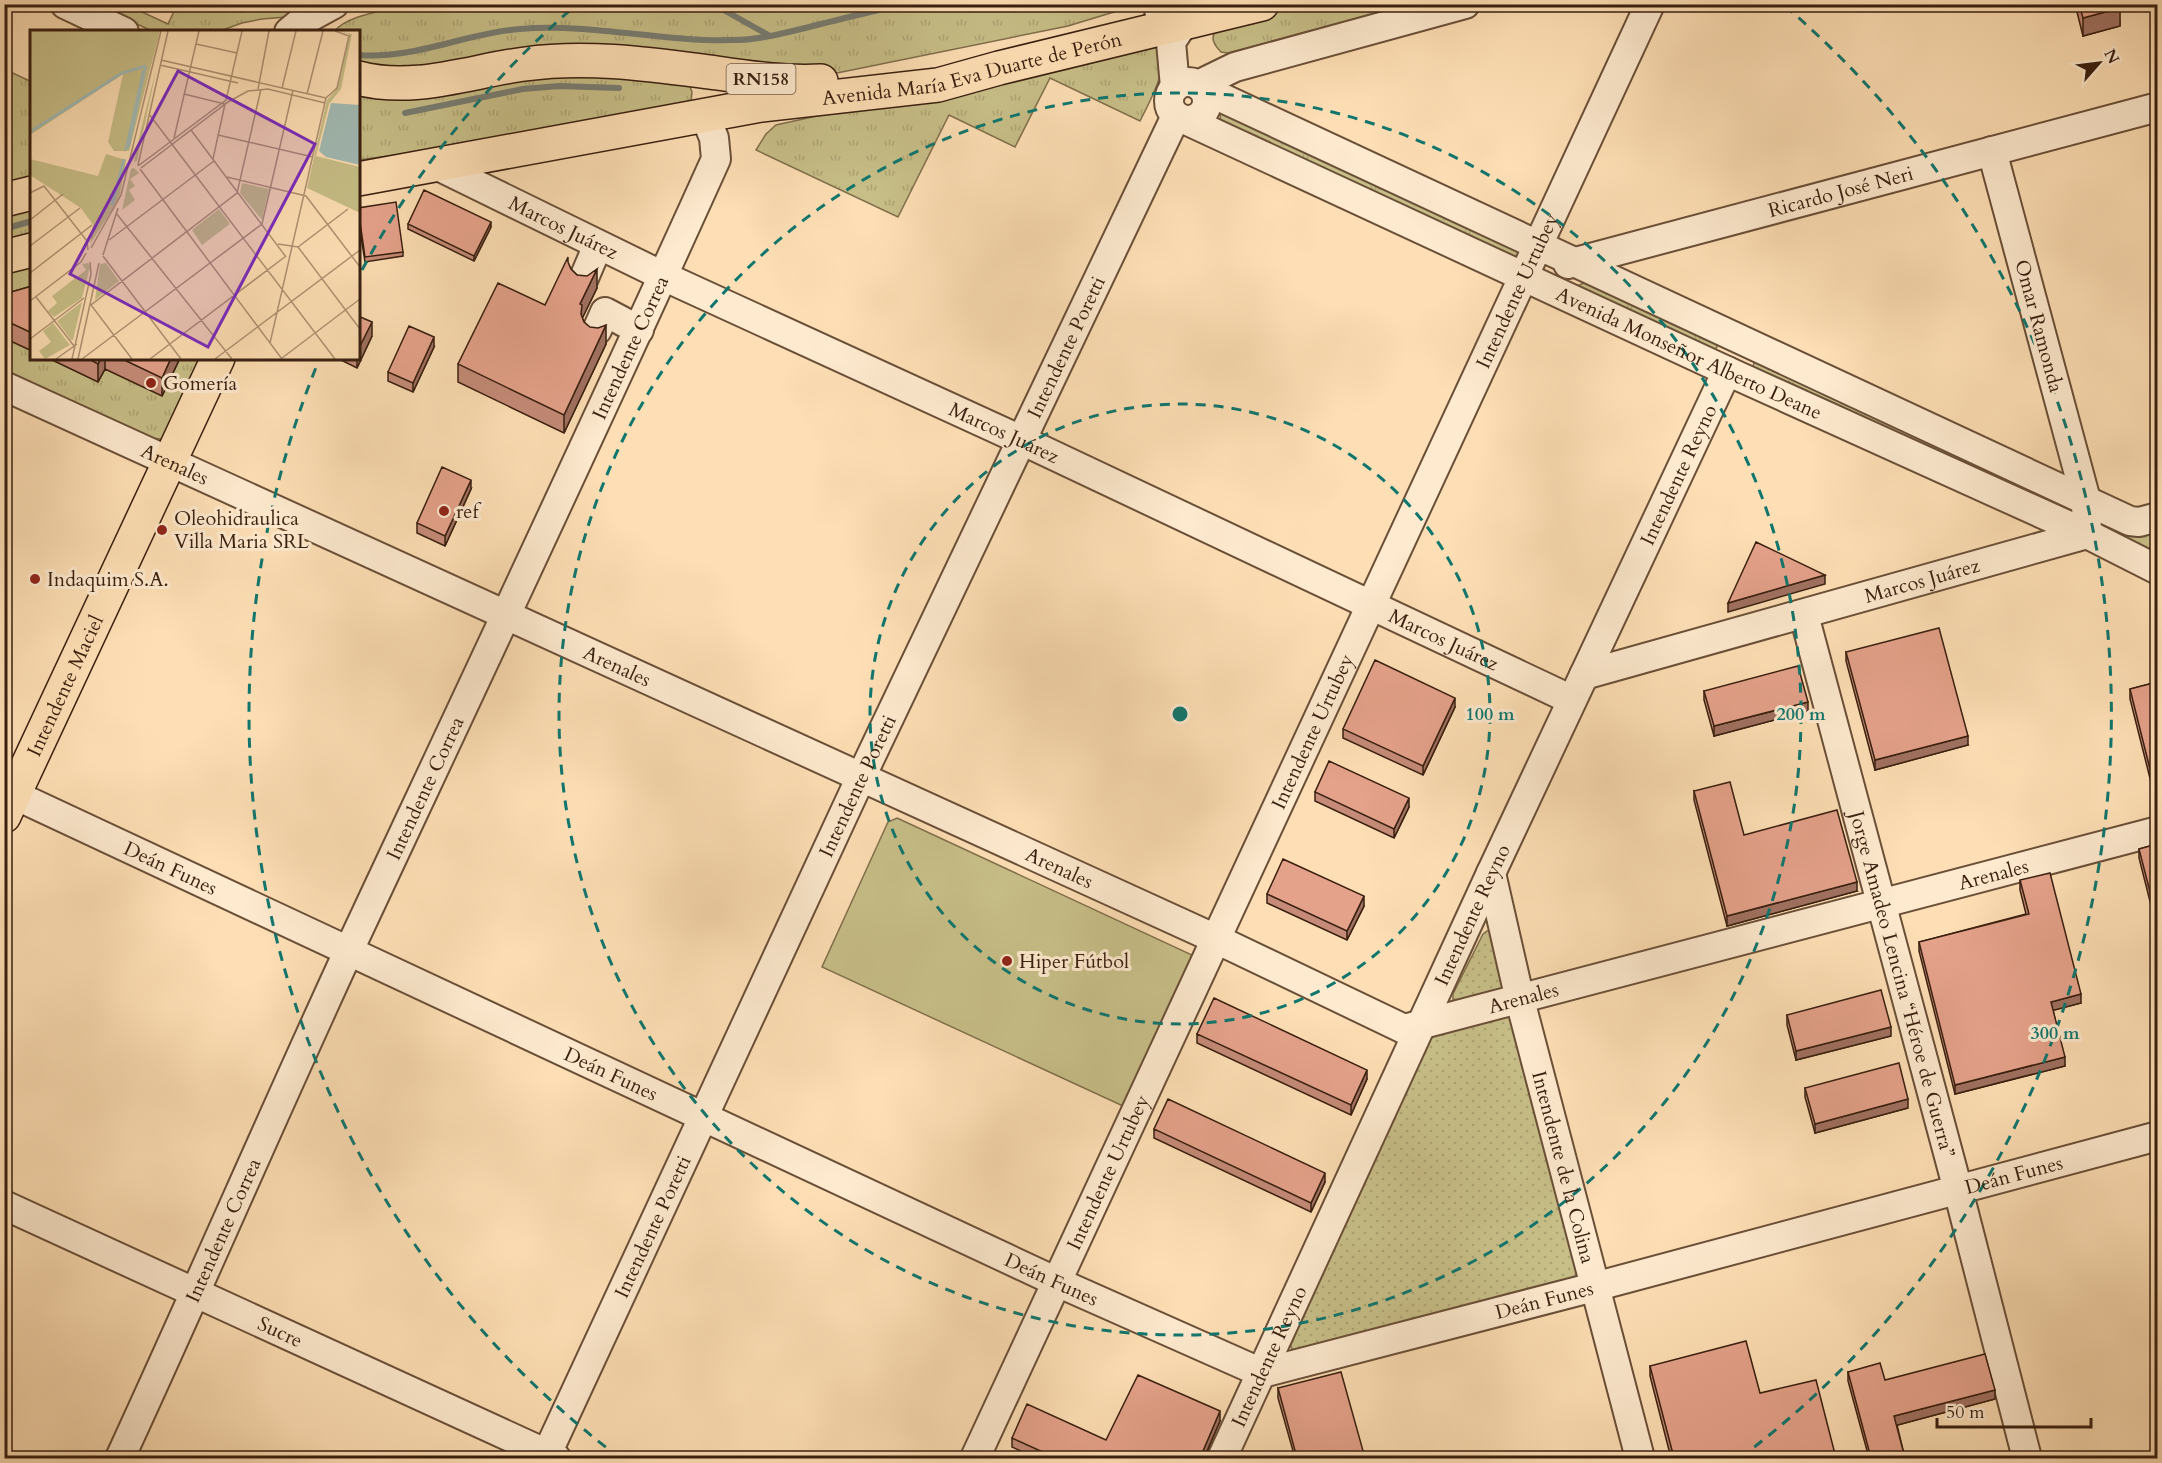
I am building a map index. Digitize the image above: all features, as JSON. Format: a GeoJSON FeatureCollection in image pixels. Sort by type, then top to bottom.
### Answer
{"type":"FeatureCollection","features":[{"type":"Feature","properties":{"kind":"main road","name":"Avenida María Eva Duarte de Perón"},"geometry":{"type":"LineString","coordinates":[[360,78],[414,83],[525,64],[568,60],[597,60],[805,82],[855,78],[1174,10],[1249,6]]}},
{"type":"Feature","properties":{"kind":"main road","name":"Avenida María Eva Duarte de Perón"},"geometry":{"type":"LineString","coordinates":[[360,179],[761,105],[938,85],[999,68],[1174,10]]}},
{"type":"Feature","properties":{"kind":"main road"},"geometry":{"type":"LineString","coordinates":[[703,72],[710,85],[711,100],[705,116]]}},
{"type":"Feature","properties":{"kind":"main road"},"geometry":{"type":"LineString","coordinates":[[4,200],[30,194]]}},
{"type":"Feature","properties":{"kind":"main road"},"geometry":{"type":"LineString","coordinates":[[4,258],[30,251]]}},
{"type":"Feature","properties":{"kind":"main road","name":"Intendente Maciel"},"geometry":{"type":"LineString","coordinates":[[8,800],[171,462],[217,360]]}},
{"type":"Feature","properties":{"kind":"street"},"geometry":{"type":"LineString","coordinates":[[65,4],[120,30]]}},
{"type":"Feature","properties":{"kind":"street"},"geometry":{"type":"LineString","coordinates":[[298,25],[334,4]]}},
{"type":"Feature","properties":{"kind":"street"},"geometry":{"type":"LineString","coordinates":[[1182,118],[1169,105],[1168,99],[1235,67],[1465,4]]}},
{"type":"Feature","properties":{"kind":"street","name":"Intendente Urtubey"},"geometry":{"type":"LineString","coordinates":[[975,1458],[1650,4]]}},
{"type":"Feature","properties":{"kind":"street"},"geometry":{"type":"LineString","coordinates":[[1174,10],[1190,39],[1192,86]]}},
{"type":"Feature","properties":{"kind":"street","name":"Avenida Monseñor Alberto Deane"},"geometry":{"type":"LineString","coordinates":[[1192,86],[1576,262],[2130,521],[2148,520]]}},
{"type":"Feature","properties":{"kind":"street","name":"Ricardo José Neri"},"geometry":{"type":"LineString","coordinates":[[1524,276],[2157,107]]}},
{"type":"Feature","properties":{"kind":"street","name":"Intendente Correa"},"geometry":{"type":"LineString","coordinates":[[120,1458],[349,951],[507,616],[716,159],[714,138],[705,116]]}},
{"type":"Feature","properties":{"kind":"street","name":"Avenida Monseñor Alberto Deane"},"geometry":{"type":"LineString","coordinates":[[1182,118],[1727,371],[2087,534],[2157,570]]}},
{"type":"Feature","properties":{"kind":"street","name":"Intendente Poretti"},"geometry":{"type":"LineString","coordinates":[[550,1457],[703,1117],[861,777],[1022,440],[1182,118]]}},
{"type":"Feature","properties":{"kind":"street","name":"Omar Ramonda"},"geometry":{"type":"LineString","coordinates":[[1992,151],[2086,500],[2087,534]]}},
{"type":"Feature","properties":{"kind":"street","name":"Marcos Juárez"},"geometry":{"type":"LineString","coordinates":[[436,165],[663,276],[1022,440],[1371,606],[1578,687],[1804,615],[2087,534]]}},
{"type":"Feature","properties":{"kind":"street"},"geometry":{"type":"LineString","coordinates":[[584,278],[598,245]]}},
{"type":"Feature","properties":{"kind":"street"},"geometry":{"type":"LineString","coordinates":[[597,330],[605,312],[639,330]]}},
{"type":"Feature","properties":{"kind":"street","name":"Intendente Reyno"},"geometry":{"type":"LineString","coordinates":[[1222,1458],[1491,873],[1727,371]]}},
{"type":"Feature","properties":{"kind":"street","name":"Arenales"},"geometry":{"type":"LineString","coordinates":[[4,386],[1216,939],[1404,1029],[2157,831]]}},
{"type":"Feature","properties":{"kind":"street","name":"Jorge Amadeo Lencina “Héroe de Guerra”"},"geometry":{"type":"LineString","coordinates":[[1804,615],[1958,1190],[2027,1458]]}},
{"type":"Feature","properties":{"kind":"street","name":"Deán Funes"},"geometry":{"type":"LineString","coordinates":[[8,800],[349,951],[1057,1282],[1262,1373],[1594,1287],[2157,1136]]}},
{"type":"Feature","properties":{"kind":"street","name":"Intendente de la Colina"},"geometry":{"type":"LineString","coordinates":[[1491,873],[1520,1000],[1640,1458]]}},
{"type":"Feature","properties":{"kind":"street","name":"Sucre"},"geometry":{"type":"LineString","coordinates":[[4,1205],[550,1457]]}},
{"type":"Feature","properties":{"kind":"green space"},"geometry":{"type":"Polygon","coordinates":[[[409,4],[1137,5],[1068,26],[837,73],[424,69],[360,65],[360,30],[336,30],[348,21],[409,4]]]}},
{"type":"Feature","properties":{"kind":"green space"},"geometry":{"type":"Polygon","coordinates":[[[96,5],[127,5],[168,24],[177,5],[226,5],[242,12],[268,5],[319,5],[287,17],[242,23],[223,30],[150,30],[96,5]]]}},
{"type":"Feature","properties":{"kind":"green space"},"geometry":{"type":"Polygon","coordinates":[[[1297,5],[1408,5],[1228,53],[1221,52],[1214,42],[1213,37],[1216,31],[1231,22],[1297,5]]]}},
{"type":"Feature","properties":{"kind":"green space"},"geometry":{"type":"Polygon","coordinates":[[[1142,44],[1154,47],[1161,54],[1162,64],[1156,89],[1140,121],[1050,78],[1015,147],[949,115],[898,217],[756,150],[766,134],[776,125],[1142,44]]]}},
{"type":"Feature","properties":{"kind":"green space"},"geometry":{"type":"Polygon","coordinates":[[[4,69],[30,81],[30,181],[4,189],[4,69]]]}},
{"type":"Feature","properties":{"kind":"green space"},"geometry":{"type":"Polygon","coordinates":[[[533,72],[688,81],[692,92],[691,102],[454,147],[360,160],[360,87],[533,72]]]}},
{"type":"Feature","properties":{"kind":"green space"},"geometry":{"type":"Polygon","coordinates":[[[1224,113],[1521,250],[1520,260],[1221,122],[1220,115],[1224,113]]]}},
{"type":"Feature","properties":{"kind":"green space"},"geometry":{"type":"Polygon","coordinates":[[[30,207],[30,239],[5,249],[5,216],[30,207]]]}},
{"type":"Feature","properties":{"kind":"green space"},"geometry":{"type":"Polygon","coordinates":[[[30,263],[30,360],[208,360],[169,436],[161,439],[151,438],[5,371],[4,270],[30,263]]]}},
{"type":"Feature","properties":{"kind":"green space"},"geometry":{"type":"Polygon","coordinates":[[[1586,282],[1716,341],[1717,347],[1714,351],[1577,286],[1586,282]]]}},
{"type":"Feature","properties":{"kind":"green space"},"geometry":{"type":"Polygon","coordinates":[[[1758,360],[2068,507],[2067,511],[1753,368],[1754,362],[1758,360]]]}},
{"type":"Feature","properties":{"kind":"green space"},"geometry":{"type":"Polygon","coordinates":[[[2116,527],[2134,536],[2157,530],[2157,560],[2122,540],[2116,527]]]}},
{"type":"Feature","properties":{"kind":"green space","name":"Hiper Fútbol"},"geometry":{"type":"Polygon","coordinates":[[[897,818],[1192,955],[1123,1106],[822,967],[888,822],[897,818]]]}},
{"type":"Feature","properties":{"kind":"green space"},"geometry":{"type":"Polygon","coordinates":[[[1491,931],[1507,988],[1453,1002],[1453,994],[1483,934],[1491,931]]]}},
{"type":"Feature","properties":{"kind":"green space"},"geometry":{"type":"Polygon","coordinates":[[[1507,1016],[1511,1017],[1579,1267],[1578,1278],[1293,1352],[1290,1343],[1428,1038],[1507,1016]]]}},
{"type":"Feature","properties":{"kind":"building"},"geometry":{"type":"Polygon","coordinates":[[[2079,4],[2119,4],[2120,8],[2083,18],[2079,4]]]}},
{"type":"Feature","properties":{"kind":"building"},"geometry":{"type":"Polygon","coordinates":[[[424,190],[491,222],[474,256],[408,224],[424,190]]]}},
{"type":"Feature","properties":{"kind":"building"},"geometry":{"type":"Polygon","coordinates":[[[396,202],[403,252],[365,257],[360,208],[396,202]]]}},
{"type":"Feature","properties":{"kind":"building"},"geometry":{"type":"Polygon","coordinates":[[[568,257],[571,269],[577,275],[587,276],[597,269],[580,304],[582,305],[581,314],[584,322],[590,327],[598,328],[606,325],[564,415],[458,364],[498,283],[545,305],[568,257]]]}},
{"type":"Feature","properties":{"kind":"building"},"geometry":{"type":"Polygon","coordinates":[[[30,287],[30,332],[4,320],[4,294],[30,287]]]}},
{"type":"Feature","properties":{"kind":"building"},"geometry":{"type":"Polygon","coordinates":[[[360,317],[372,322],[360,346],[360,317]]]}},
{"type":"Feature","properties":{"kind":"building"},"geometry":{"type":"Polygon","coordinates":[[[409,326],[434,337],[413,383],[388,372],[409,326]]]}},
{"type":"Feature","properties":{"kind":"building"},"geometry":{"type":"Polygon","coordinates":[[[124,360],[170,360],[162,378],[124,360]]]}},
{"type":"Feature","properties":{"kind":"building","name":"ref"},"geometry":{"type":"Polygon","coordinates":[[[442,467],[471,480],[445,536],[417,523],[442,467]]]}},
{"type":"Feature","properties":{"kind":"building"},"geometry":{"type":"Polygon","coordinates":[[[1756,542],[1825,575],[1728,603],[1756,542]]]}},
{"type":"Feature","properties":{"kind":"building"},"geometry":{"type":"Polygon","coordinates":[[[1939,628],[1968,736],[1875,760],[1846,652],[1939,628]]]}},
{"type":"Feature","properties":{"kind":"building"},"geometry":{"type":"Polygon","coordinates":[[[1375,660],[1455,698],[1423,766],[1343,729],[1375,660]]]}},
{"type":"Feature","properties":{"kind":"building"},"geometry":{"type":"Polygon","coordinates":[[[1798,666],[1808,702],[1714,726],[1704,691],[1798,666]]]}},
{"type":"Feature","properties":{"kind":"building"},"geometry":{"type":"Polygon","coordinates":[[[2157,682],[2157,797],[2130,689],[2157,682]]]}},
{"type":"Feature","properties":{"kind":"building"},"geometry":{"type":"Polygon","coordinates":[[[1329,761],[1409,798],[1394,829],[1315,792],[1329,761]]]}},
{"type":"Feature","properties":{"kind":"building"},"geometry":{"type":"Polygon","coordinates":[[[1730,782],[1744,835],[1837,810],[1857,882],[1727,916],[1694,791],[1730,782]]]}},
{"type":"Feature","properties":{"kind":"building"},"geometry":{"type":"Polygon","coordinates":[[[2157,844],[2157,919],[2139,849],[2157,844]]]}},
{"type":"Feature","properties":{"kind":"building"},"geometry":{"type":"Polygon","coordinates":[[[1283,859],[1364,896],[1347,931],[1267,894],[1283,859]]]}},
{"type":"Feature","properties":{"kind":"building"},"geometry":{"type":"Polygon","coordinates":[[[2050,873],[2081,994],[2051,1002],[2065,1057],[1955,1085],[1919,942],[2029,914],[2020,880],[2050,873]]]}},
{"type":"Feature","properties":{"kind":"building"},"geometry":{"type":"Polygon","coordinates":[[[1881,990],[1891,1027],[1796,1051],[1787,1015],[1881,990]]]}},
{"type":"Feature","properties":{"kind":"building"},"geometry":{"type":"Polygon","coordinates":[[[1214,998],[1367,1070],[1351,1105],[1197,1034],[1214,998]]]}},
{"type":"Feature","properties":{"kind":"building"},"geometry":{"type":"Polygon","coordinates":[[[1899,1063],[1908,1099],[1815,1124],[1805,1088],[1899,1063]]]}},
{"type":"Feature","properties":{"kind":"building"},"geometry":{"type":"Polygon","coordinates":[[[1168,1099],[1325,1173],[1311,1203],[1154,1129],[1168,1099]]]}},
{"type":"Feature","properties":{"kind":"building"},"geometry":{"type":"Polygon","coordinates":[[[1746,1341],[1760,1393],[1816,1380],[1836,1458],[1674,1458],[1650,1366],[1746,1341]]]}},
{"type":"Feature","properties":{"kind":"building"},"geometry":{"type":"Polygon","coordinates":[[[1985,1354],[1995,1390],[1894,1416],[1905,1458],[1871,1458],[1848,1372],[1880,1363],[1885,1380],[1985,1354]]]}},
{"type":"Feature","properties":{"kind":"building"},"geometry":{"type":"Polygon","coordinates":[[[1341,1372],[1365,1458],[1297,1458],[1278,1388],[1341,1372]]]}},
{"type":"Feature","properties":{"kind":"building"},"geometry":{"type":"Polygon","coordinates":[[[1138,1375],[1220,1411],[1200,1458],[1056,1458],[1012,1438],[1027,1404],[1106,1440],[1138,1375]]]}},
{"type":"Feature","properties":{"kind":"waterway"},"geometry":{"type":"LineString","coordinates":[[713,4],[770,36]]}},
{"type":"Feature","properties":{"kind":"waterway"},"geometry":{"type":"LineString","coordinates":[[360,55],[399,54],[480,35],[520,29],[573,28],[706,40],[752,39],[790,32],[902,4]]}},
{"type":"Feature","properties":{"kind":"waterway"},"geometry":{"type":"LineString","coordinates":[[405,113],[523,89],[559,86],[619,88]]}},
{"type":"Feature","properties":{"kind":"waterway"},"geometry":{"type":"LineString","coordinates":[[4,229],[30,222]]}},
{"type":"Feature","properties":{"kind":"place","name":"Gomería"},"geometry":{"type":"Point","coordinates":[151,383]}},
{"type":"Feature","properties":{"kind":"place","name":"ref"},"geometry":{"type":"Point","coordinates":[444,511]}},
{"type":"Feature","properties":{"kind":"place","name":"Oleohidraulica Villa Maria SRL"},"geometry":{"type":"Point","coordinates":[162,530]}},
{"type":"Feature","properties":{"kind":"place","name":"Indaquim S.A."},"geometry":{"type":"Point","coordinates":[35,579]}},
{"type":"Feature","properties":{"kind":"place","name":"Hiper Fútbol"},"geometry":{"type":"Point","coordinates":[1007,961]}}]}
